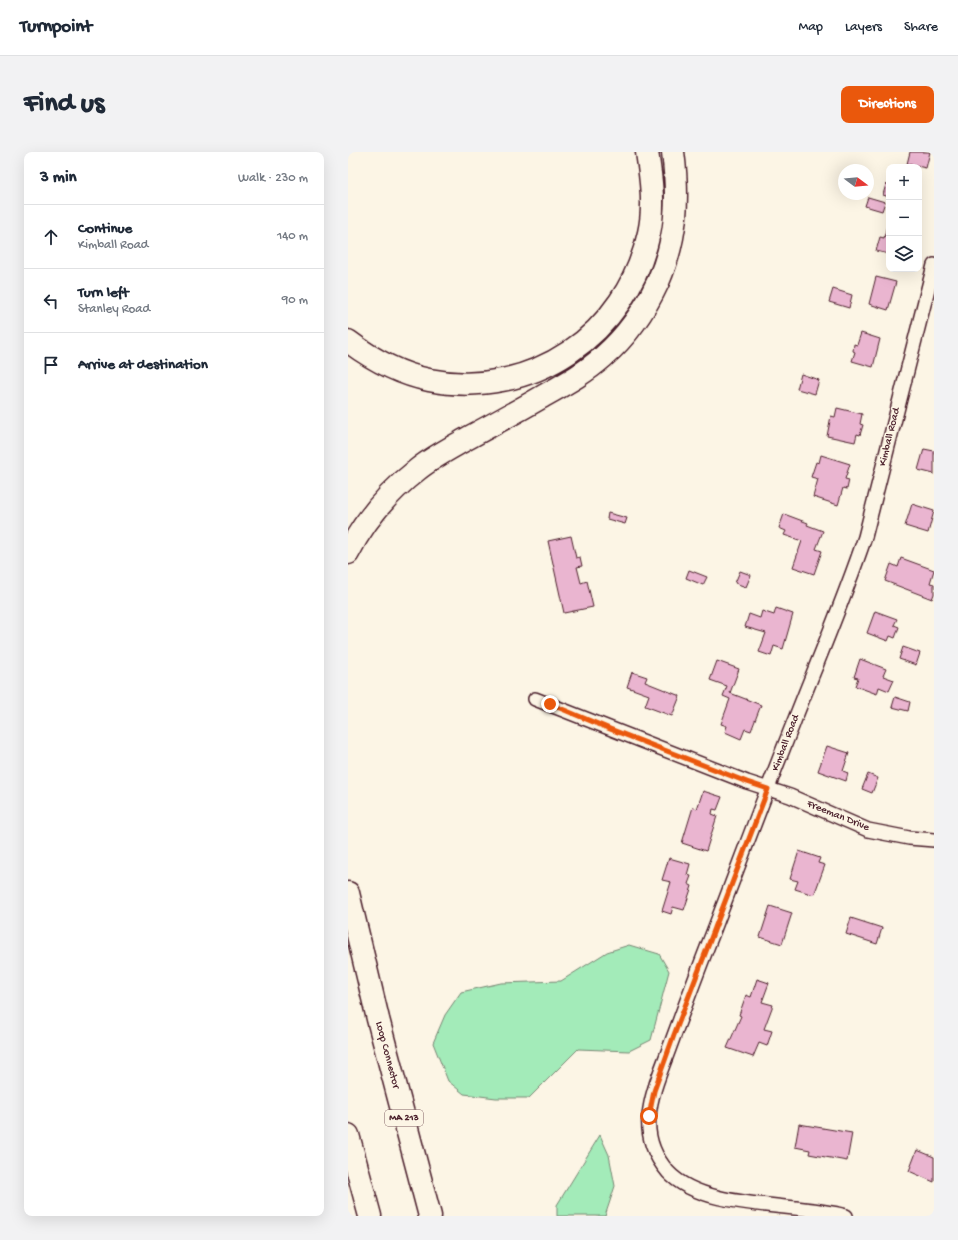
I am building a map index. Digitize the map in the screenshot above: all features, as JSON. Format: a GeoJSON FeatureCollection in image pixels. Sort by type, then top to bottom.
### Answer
{"type":"FeatureCollection","features":[{"type":"Feature","properties":{"kind":"highway"},"geometry":{"type":"LineString","coordinates":[[348,341],[376,361],[411,375],[428,380],[464,384],[483,383],[517,377],[533,372],[571,352],[607,320],[630,286],[638,269],[650,232],[652,214],[652,193],[647,152]]}},
{"type":"Feature","properties":{"kind":"highway"},"geometry":{"type":"LineString","coordinates":[[348,553],[365,524],[378,508],[417,469],[440,454],[579,375],[603,357],[625,334],[652,296],[673,239],[677,210],[676,178],[673,152]]}},
{"type":"Feature","properties":{"kind":"highway","name":"Loop Connector"},"geometry":{"type":"LineString","coordinates":[[348,894],[378,1019],[430,1216]]}},
{"type":"Feature","properties":{"kind":"highway"},"geometry":{"type":"LineString","coordinates":[[348,1135],[370,1216]]}},
{"type":"Feature","properties":{"kind":"street","name":"Kimball Road"},"geometry":{"type":"LineString","coordinates":[[846,1216],[800,1208],[736,1201],[708,1195],[685,1186],[668,1172],[656,1156],[649,1137],[649,1116],[654,1091],[703,959],[865,537],[934,265]]}},
{"type":"Feature","properties":{"kind":"street","name":"Freeman Drive"},"geometry":{"type":"LineString","coordinates":[[535,699],[747,782],[797,799],[868,830],[909,838],[934,840]]}},
{"type":"Feature","properties":{"kind":"green space"},"geometry":{"type":"Polygon","coordinates":[[[629,945],[659,954],[669,971],[651,1040],[629,1051],[578,1049],[529,1098],[496,1098],[464,1094],[448,1081],[433,1043],[445,1015],[461,992],[501,983],[561,981],[607,952],[629,945]]]}},
{"type":"Feature","properties":{"kind":"green space"},"geometry":{"type":"Polygon","coordinates":[[[600,1135],[609,1155],[615,1186],[605,1216],[557,1216],[557,1205],[600,1135]]]}},
{"type":"Feature","properties":{"kind":"building"},"geometry":{"type":"Polygon","coordinates":[[[910,152],[930,152],[926,168],[922,167],[922,164],[907,164],[910,152]]]}},
{"type":"Feature","properties":{"kind":"building"},"geometry":{"type":"Polygon","coordinates":[[[886,184],[886,196],[883,195],[886,184]]]}},
{"type":"Feature","properties":{"kind":"building"},"geometry":{"type":"Polygon","coordinates":[[[874,199],[885,202],[882,211],[865,206],[867,200],[874,200],[874,199]]]}},
{"type":"Feature","properties":{"kind":"building"},"geometry":{"type":"Polygon","coordinates":[[[886,229],[886,253],[876,251],[880,237],[884,238],[886,229]]]}},
{"type":"Feature","properties":{"kind":"building"},"geometry":{"type":"Polygon","coordinates":[[[876,277],[896,282],[888,310],[869,304],[876,277]]]}},
{"type":"Feature","properties":{"kind":"building"},"geometry":{"type":"Polygon","coordinates":[[[833,289],[852,295],[849,308],[829,302],[833,289]]]}},
{"type":"Feature","properties":{"kind":"building"},"geometry":{"type":"Polygon","coordinates":[[[861,333],[880,339],[873,367],[852,361],[855,352],[853,351],[854,344],[857,345],[861,333]]]}},
{"type":"Feature","properties":{"kind":"building"},"geometry":{"type":"Polygon","coordinates":[[[801,374],[819,380],[815,394],[797,389],[801,374]]]}},
{"type":"Feature","properties":{"kind":"building"},"geometry":{"type":"Polygon","coordinates":[[[837,408],[862,414],[860,424],[863,425],[860,435],[857,434],[855,442],[827,436],[831,416],[835,417],[837,408]]]}},
{"type":"Feature","properties":{"kind":"building"},"geometry":{"type":"Polygon","coordinates":[[[924,449],[934,451],[934,474],[918,470],[924,449]]]}},
{"type":"Feature","properties":{"kind":"building"},"geometry":{"type":"Polygon","coordinates":[[[821,455],[850,464],[845,479],[849,480],[847,489],[843,488],[838,505],[813,497],[818,479],[811,477],[816,462],[819,463],[821,455]]]}},
{"type":"Feature","properties":{"kind":"building"},"geometry":{"type":"Polygon","coordinates":[[[912,504],[934,511],[928,533],[905,526],[912,504]]]}},
{"type":"Feature","properties":{"kind":"building"},"geometry":{"type":"Polygon","coordinates":[[[608,513],[627,518],[625,524],[607,519],[608,513]]]}},
{"type":"Feature","properties":{"kind":"building"},"geometry":{"type":"Polygon","coordinates":[[[784,514],[808,523],[807,525],[823,531],[816,549],[822,551],[814,574],[793,567],[802,541],[784,535],[786,531],[779,528],[784,514]]]}},
{"type":"Feature","properties":{"kind":"building"},"geometry":{"type":"Polygon","coordinates":[[[571,536],[576,558],[580,557],[582,566],[577,567],[581,583],[587,581],[593,607],[564,613],[548,541],[571,536]]]}},
{"type":"Feature","properties":{"kind":"building"},"geometry":{"type":"Polygon","coordinates":[[[901,558],[934,570],[930,583],[934,584],[934,594],[932,599],[885,581],[891,564],[898,567],[901,558]]]}},
{"type":"Feature","properties":{"kind":"building"},"geometry":{"type":"Polygon","coordinates":[[[689,570],[707,577],[703,585],[686,578],[689,570]]]}},
{"type":"Feature","properties":{"kind":"building"},"geometry":{"type":"Polygon","coordinates":[[[740,571],[751,575],[746,587],[735,583],[740,571]]]}},
{"type":"Feature","properties":{"kind":"building"},"geometry":{"type":"Polygon","coordinates":[[[776,608],[793,614],[783,649],[774,646],[771,656],[759,652],[766,633],[745,627],[749,614],[760,618],[762,611],[774,615],[776,608]]]}},
{"type":"Feature","properties":{"kind":"building"},"geometry":{"type":"Polygon","coordinates":[[[875,611],[897,619],[894,625],[899,627],[895,638],[890,636],[888,641],[867,633],[875,611]]]}},
{"type":"Feature","properties":{"kind":"building"},"geometry":{"type":"Polygon","coordinates":[[[903,647],[920,653],[916,665],[899,659],[903,647]]]}},
{"type":"Feature","properties":{"kind":"building"},"geometry":{"type":"Polygon","coordinates":[[[860,659],[886,669],[883,676],[894,680],[889,691],[879,687],[877,694],[855,686],[858,678],[854,677],[860,659]]]}},
{"type":"Feature","properties":{"kind":"building"},"geometry":{"type":"Polygon","coordinates":[[[717,661],[739,669],[730,693],[761,705],[751,731],[745,729],[741,739],[725,732],[727,726],[721,724],[730,699],[723,696],[727,686],[710,680],[717,661]]]}},
{"type":"Feature","properties":{"kind":"building"},"geometry":{"type":"Polygon","coordinates":[[[632,672],[647,677],[645,682],[680,696],[672,716],[645,706],[649,695],[627,687],[632,672]]]}},
{"type":"Feature","properties":{"kind":"building"},"geometry":{"type":"Polygon","coordinates":[[[895,697],[910,702],[908,711],[892,707],[895,697]]]}},
{"type":"Feature","properties":{"kind":"building"},"geometry":{"type":"Polygon","coordinates":[[[827,746],[849,753],[843,771],[848,773],[846,781],[818,771],[827,746]]]}},
{"type":"Feature","properties":{"kind":"building"},"geometry":{"type":"Polygon","coordinates":[[[868,774],[878,778],[872,793],[862,789],[868,774]]]}},
{"type":"Feature","properties":{"kind":"building"},"geometry":{"type":"Polygon","coordinates":[[[703,791],[722,797],[717,810],[713,809],[712,814],[717,816],[706,851],[682,843],[693,807],[697,809],[703,791]]]}},
{"type":"Feature","properties":{"kind":"building"},"geometry":{"type":"Polygon","coordinates":[[[799,851],[820,858],[818,863],[825,865],[814,895],[795,889],[798,881],[790,879],[799,851]]]}},
{"type":"Feature","properties":{"kind":"building"},"geometry":{"type":"Polygon","coordinates":[[[669,858],[690,864],[687,875],[691,876],[688,884],[692,886],[684,910],[673,907],[671,914],[662,911],[671,882],[662,880],[669,858]]]}},
{"type":"Feature","properties":{"kind":"building"},"geometry":{"type":"Polygon","coordinates":[[[770,906],[792,913],[782,944],[760,937],[770,906]]]}},
{"type":"Feature","properties":{"kind":"building"},"geometry":{"type":"Polygon","coordinates":[[[851,918],[882,928],[877,944],[846,934],[851,918]]]}},
{"type":"Feature","properties":{"kind":"building"},"geometry":{"type":"Polygon","coordinates":[[[757,979],[769,983],[762,1002],[773,1005],[764,1029],[772,1031],[767,1046],[759,1043],[753,1057],[727,1048],[741,1016],[739,1015],[746,995],[751,997],[757,979]]]}},
{"type":"Feature","properties":{"kind":"building"},"geometry":{"type":"Polygon","coordinates":[[[799,1124],[852,1133],[847,1161],[809,1154],[810,1150],[795,1147],[799,1124]]]}},
{"type":"Feature","properties":{"kind":"building"},"geometry":{"type":"Polygon","coordinates":[[[917,1150],[934,1157],[934,1182],[909,1171],[917,1150]]]}},
{"type":"Feature","properties":{"kind":"route"},"geometry":{"type":"LineString","coordinates":[[550,704],[610,729],[768,789],[674,1035],[654,1091],[649,1116]]}}]}
